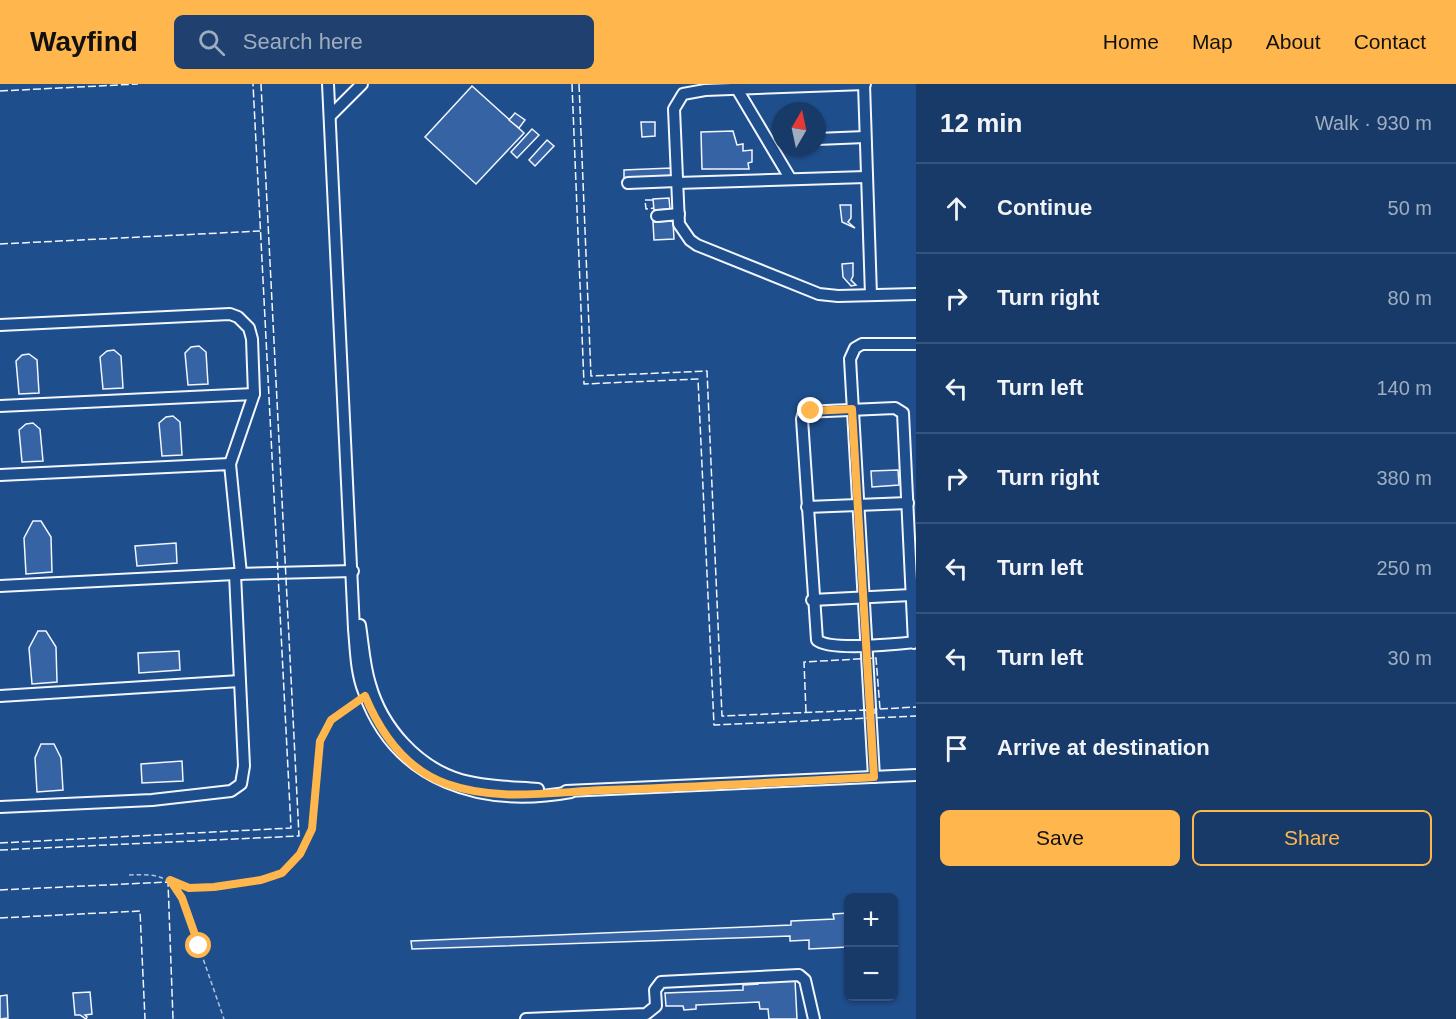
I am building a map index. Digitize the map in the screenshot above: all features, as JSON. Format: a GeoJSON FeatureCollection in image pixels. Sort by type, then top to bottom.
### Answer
{"type":"FeatureCollection","features":[{"type":"Feature","properties":{"kind":"street"},"geometry":{"type":"LineString","coordinates":[[328,84],[356,658],[365,696],[379,725],[394,747],[434,779],[459,788],[495,794],[541,795],[916,775]]}},
{"type":"Feature","properties":{"kind":"street"},"geometry":{"type":"LineString","coordinates":[[330,116],[362,84]]}},
{"type":"Feature","properties":{"kind":"street"},"geometry":{"type":"LineString","coordinates":[[871,295],[865,84],[691,92],[677,100],[674,119],[679,214],[684,233],[690,240],[819,294],[871,295],[916,294]]}},
{"type":"Feature","properties":{"kind":"street"},"geometry":{"type":"LineString","coordinates":[[737,89],[790,178]]}},
{"type":"Feature","properties":{"kind":"street"},"geometry":{"type":"LineString","coordinates":[[826,139],[865,137]]}},
{"type":"Feature","properties":{"kind":"street"},"geometry":{"type":"LineString","coordinates":[[628,183],[866,177]]}},
{"type":"Feature","properties":{"kind":"street"},"geometry":{"type":"LineString","coordinates":[[657,216],[679,214]]}},
{"type":"Feature","properties":{"kind":"street"},"geometry":{"type":"LineString","coordinates":[[0,325],[230,314],[238,317],[249,328],[252,339],[254,394],[230,464],[238,574],[244,766],[240,784],[231,791],[152,800],[0,807]]}},
{"type":"Feature","properties":{"kind":"street"},"geometry":{"type":"LineString","coordinates":[[874,777],[850,359],[855,348],[869,344],[916,344]]}},
{"type":"Feature","properties":{"kind":"street"},"geometry":{"type":"LineString","coordinates":[[0,406],[254,394]]}},
{"type":"Feature","properties":{"kind":"street"},"geometry":{"type":"LineString","coordinates":[[852,409],[902,411],[908,502],[915,643],[867,646],[820,643],[815,636],[802,415],[807,411],[852,409]]}},
{"type":"Feature","properties":{"kind":"street"},"geometry":{"type":"LineString","coordinates":[[0,475],[230,464]]}},
{"type":"Feature","properties":{"kind":"street"},"geometry":{"type":"LineString","coordinates":[[807,507],[908,502]]}},
{"type":"Feature","properties":{"kind":"street"},"geometry":{"type":"LineString","coordinates":[[0,586],[238,574],[353,571]]}},
{"type":"Feature","properties":{"kind":"street"},"geometry":{"type":"LineString","coordinates":[[813,600],[911,595]]}},
{"type":"Feature","properties":{"kind":"street"},"geometry":{"type":"LineString","coordinates":[[354,604],[370,685],[377,703],[397,736],[416,754],[436,769],[462,780],[571,792]]}},
{"type":"Feature","properties":{"kind":"street"},"geometry":{"type":"LineString","coordinates":[[0,696],[240,681]]}},
{"type":"Feature","properties":{"kind":"street"},"geometry":{"type":"LineString","coordinates":[[526,1019],[646,1014],[656,1006],[655,990],[661,982],[799,975],[805,980],[814,1019]]}},
{"type":"Feature","properties":{"kind":"path"},"geometry":{"type":"LineString","coordinates":[[129,875],[153,875],[189,888],[261,880],[282,873],[300,854],[312,829],[320,741],[331,720],[365,696]]}},
{"type":"Feature","properties":{"kind":"path"},"geometry":{"type":"LineString","coordinates":[[170,880],[182,898],[224,1019]]}},
{"type":"Feature","properties":{"kind":"building"},"geometry":{"type":"Polygon","coordinates":[[[472,86],[524,133],[476,184],[425,137],[472,86]]]}},
{"type":"Feature","properties":{"kind":"building"},"geometry":{"type":"Polygon","coordinates":[[[515,113],[525,120],[519,128],[509,120],[515,113]]]}},
{"type":"Feature","properties":{"kind":"building"},"geometry":{"type":"Polygon","coordinates":[[[641,122],[655,122],[655,136],[642,137],[641,122]]]}},
{"type":"Feature","properties":{"kind":"building"},"geometry":{"type":"Polygon","coordinates":[[[532,129],[539,135],[517,158],[511,152],[532,129]]]}},
{"type":"Feature","properties":{"kind":"building"},"geometry":{"type":"Polygon","coordinates":[[[733,131],[737,145],[743,144],[743,151],[752,150],[752,162],[748,163],[749,169],[702,169],[701,132],[733,131]]]}},
{"type":"Feature","properties":{"kind":"building"},"geometry":{"type":"Polygon","coordinates":[[[547,140],[554,146],[535,166],[529,160],[547,140]]]}},
{"type":"Feature","properties":{"kind":"building"},"geometry":{"type":"Polygon","coordinates":[[[671,168],[672,178],[624,180],[624,170],[671,168]]]}},
{"type":"Feature","properties":{"kind":"building"},"geometry":{"type":"Polygon","coordinates":[[[669,198],[670,209],[654,210],[653,199],[669,198]]]}},
{"type":"Feature","properties":{"kind":"building"},"geometry":{"type":"Polygon","coordinates":[[[840,205],[851,205],[851,218],[848,222],[855,228],[842,222],[840,205]]]}},
{"type":"Feature","properties":{"kind":"building"},"geometry":{"type":"Polygon","coordinates":[[[673,221],[674,239],[654,240],[653,222],[673,221]]]}},
{"type":"Feature","properties":{"kind":"building"},"geometry":{"type":"Polygon","coordinates":[[[853,263],[851,280],[856,285],[851,286],[843,277],[842,264],[853,263]]]}},
{"type":"Feature","properties":{"kind":"building"},"geometry":{"type":"Polygon","coordinates":[[[199,346],[206,352],[208,384],[188,385],[185,353],[191,347],[199,346]]]}},
{"type":"Feature","properties":{"kind":"building"},"geometry":{"type":"Polygon","coordinates":[[[114,350],[121,356],[123,388],[103,389],[100,357],[107,351],[114,350]]]}},
{"type":"Feature","properties":{"kind":"building"},"geometry":{"type":"Polygon","coordinates":[[[29,354],[37,360],[39,393],[19,394],[16,361],[22,355],[29,354]]]}},
{"type":"Feature","properties":{"kind":"building"},"geometry":{"type":"Polygon","coordinates":[[[173,416],[180,422],[182,455],[162,456],[159,423],[166,417],[173,416]]]}},
{"type":"Feature","properties":{"kind":"building"},"geometry":{"type":"Polygon","coordinates":[[[33,423],[40,429],[43,461],[22,462],[19,430],[26,424],[33,423]]]}},
{"type":"Feature","properties":{"kind":"building"},"geometry":{"type":"Polygon","coordinates":[[[898,470],[899,485],[872,487],[871,471],[898,470]]]}},
{"type":"Feature","properties":{"kind":"building"},"geometry":{"type":"Polygon","coordinates":[[[33,521],[41,521],[51,537],[52,572],[26,574],[24,538],[33,521]]]}},
{"type":"Feature","properties":{"kind":"building"},"geometry":{"type":"Polygon","coordinates":[[[176,543],[177,563],[137,566],[135,546],[176,543]]]}},
{"type":"Feature","properties":{"kind":"building"},"geometry":{"type":"Polygon","coordinates":[[[38,631],[46,631],[56,647],[57,682],[32,684],[29,648],[38,631]]]}},
{"type":"Feature","properties":{"kind":"building"},"geometry":{"type":"Polygon","coordinates":[[[179,651],[180,670],[139,673],[138,653],[179,651]]]}},
{"type":"Feature","properties":{"kind":"building"},"geometry":{"type":"Polygon","coordinates":[[[41,744],[54,744],[61,758],[63,790],[37,792],[35,758],[41,744]]]}},
{"type":"Feature","properties":{"kind":"building"},"geometry":{"type":"Polygon","coordinates":[[[182,761],[183,781],[142,783],[141,764],[182,761]]]}},
{"type":"Feature","properties":{"kind":"building"},"geometry":{"type":"Polygon","coordinates":[[[844,913],[844,947],[809,949],[809,940],[790,941],[790,936],[412,949],[411,941],[791,925],[791,921],[834,919],[833,914],[844,913]]]}},
{"type":"Feature","properties":{"kind":"building"},"geometry":{"type":"Polygon","coordinates":[[[795,980],[797,1019],[769,1019],[768,1009],[760,1009],[759,1002],[696,1005],[696,1009],[684,1010],[683,1006],[666,1006],[665,993],[743,990],[743,985],[758,984],[758,982],[795,980]]]}},
{"type":"Feature","properties":{"kind":"building"},"geometry":{"type":"Polygon","coordinates":[[[90,992],[92,1014],[85,1015],[86,1019],[75,1015],[73,993],[90,992]]]}},
{"type":"Feature","properties":{"kind":"building"},"geometry":{"type":"Polygon","coordinates":[[[7,995],[8,1018],[0,1019],[0,996],[7,995]]]}},
{"type":"Feature","properties":{"kind":"fence"},"geometry":{"type":"LineString","coordinates":[[0,91],[138,84]]}},
{"type":"Feature","properties":{"kind":"fence"},"geometry":{"type":"LineString","coordinates":[[0,843],[291,828],[253,84]]}},
{"type":"Feature","properties":{"kind":"fence"},"geometry":{"type":"LineString","coordinates":[[0,850],[299,836],[261,84]]}},
{"type":"Feature","properties":{"kind":"fence"},"geometry":{"type":"LineString","coordinates":[[572,84],[584,384],[698,379],[714,725],[916,716]]}},
{"type":"Feature","properties":{"kind":"fence"},"geometry":{"type":"LineString","coordinates":[[579,84],[591,376],[707,371],[722,716],[866,710],[866,713]]}},
{"type":"Feature","properties":{"kind":"fence"},"geometry":{"type":"LineString","coordinates":[[653,200],[645,200],[646,209],[654,208]]}},
{"type":"Feature","properties":{"kind":"fence"},"geometry":{"type":"LineString","coordinates":[[0,244],[260,231]]}},
{"type":"Feature","properties":{"kind":"fence"},"geometry":{"type":"LineString","coordinates":[[806,712],[804,662],[876,658],[880,709],[875,709],[875,714]]}},
{"type":"Feature","properties":{"kind":"fence"},"geometry":{"type":"LineString","coordinates":[[880,709],[916,707]]}},
{"type":"Feature","properties":{"kind":"fence"},"geometry":{"type":"LineString","coordinates":[[0,890],[168,882],[173,1019]]}},
{"type":"Feature","properties":{"kind":"fence"},"geometry":{"type":"LineString","coordinates":[[0,918],[140,911],[145,1019]]}},
{"type":"Feature","properties":{"kind":"route"},"geometry":{"type":"LineString","coordinates":[[199,946],[182,898],[170,880],[189,888],[214,887],[261,880],[282,873],[300,854],[312,829],[316,799],[315,768],[320,741],[331,720],[365,696],[386,736],[405,757],[434,779],[474,791],[515,795],[555,795],[571,792],[874,777],[852,409],[811,411]]}}]}
